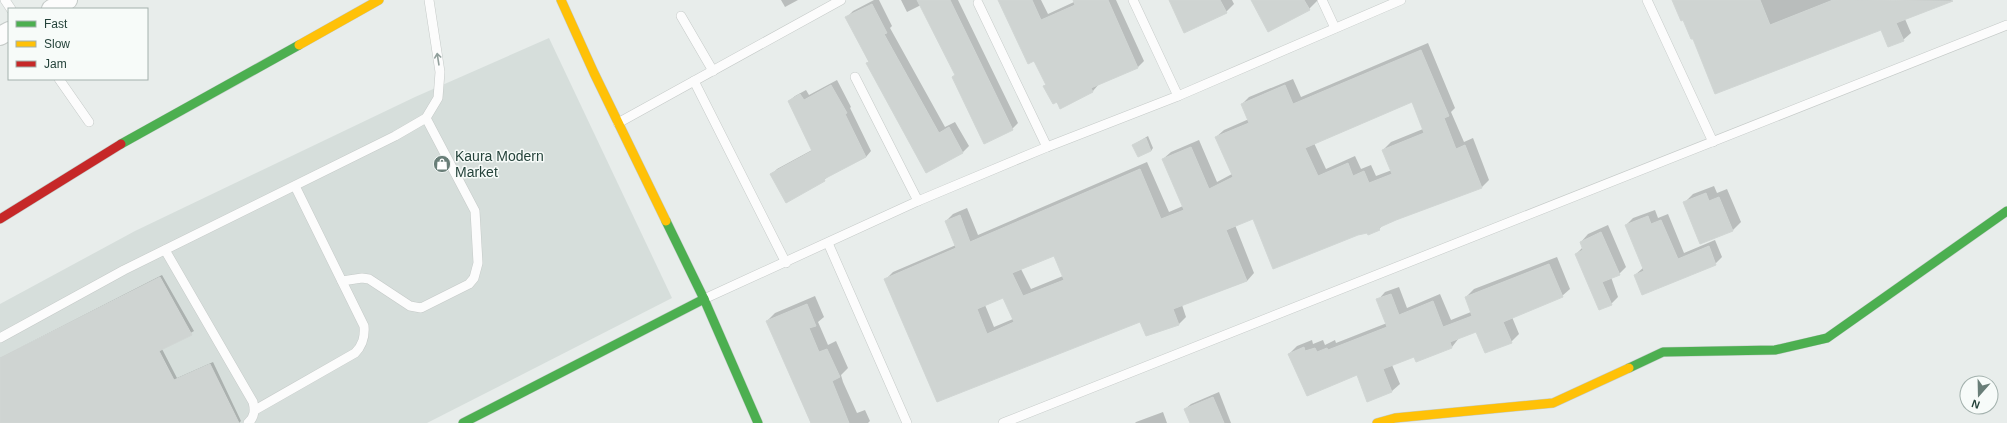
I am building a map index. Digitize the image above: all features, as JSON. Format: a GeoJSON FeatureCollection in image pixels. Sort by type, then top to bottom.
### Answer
{"type":"FeatureCollection","features":[{"type":"Feature","properties":{"kind":"street"},"geometry":{"type":"LineString","coordinates":[[53,8],[68,0]]}},
{"type":"Feature","properties":{"kind":"street"},"geometry":{"type":"LineString","coordinates":[[0,219],[111,150],[380,0]]}},
{"type":"Feature","properties":{"kind":"street"},"geometry":{"type":"LineString","coordinates":[[561,0],[594,73],[704,299],[758,423]]}},
{"type":"Feature","properties":{"kind":"street"},"geometry":{"type":"LineString","coordinates":[[1377,423],[1395,418],[1553,403],[1663,352],[1775,350],[1827,338],[2007,212]]}},
{"type":"Feature","properties":{"kind":"street"},"geometry":{"type":"LineString","coordinates":[[463,423],[704,299]]}},
{"type":"Feature","properties":{"kind":"lane"},"geometry":{"type":"LineString","coordinates":[[5,0],[11,8]]}},
{"type":"Feature","properties":{"kind":"lane"},"geometry":{"type":"LineString","coordinates":[[0,338],[165,250],[395,136],[426,118],[438,98],[440,72],[429,0]]}},
{"type":"Feature","properties":{"kind":"lane"},"geometry":{"type":"LineString","coordinates":[[618,122],[841,0]]}},
{"type":"Feature","properties":{"kind":"lane"},"geometry":{"type":"LineString","coordinates":[[1133,0],[1178,96]]}},
{"type":"Feature","properties":{"kind":"lane"},"geometry":{"type":"LineString","coordinates":[[1322,0],[1335,28]]}},
{"type":"Feature","properties":{"kind":"lane"},"geometry":{"type":"LineString","coordinates":[[704,299],[786,263],[918,201],[1047,147],[1178,96],[1401,0]]}},
{"type":"Feature","properties":{"kind":"lane"},"geometry":{"type":"LineString","coordinates":[[1647,0],[1713,142]]}},
{"type":"Feature","properties":{"kind":"lane"},"geometry":{"type":"LineString","coordinates":[[978,3],[1047,147]]}},
{"type":"Feature","properties":{"kind":"lane"},"geometry":{"type":"LineString","coordinates":[[681,16],[713,71]]}},
{"type":"Feature","properties":{"kind":"lane"},"geometry":{"type":"LineString","coordinates":[[1003,423],[2007,25]]}},
{"type":"Feature","properties":{"kind":"lane"},"geometry":{"type":"LineString","coordinates":[[855,77],[918,201]]}},
{"type":"Feature","properties":{"kind":"lane"},"geometry":{"type":"LineString","coordinates":[[60,80],[88,122]]}},
{"type":"Feature","properties":{"kind":"lane"},"geometry":{"type":"LineString","coordinates":[[694,81],[786,263]]}},
{"type":"Feature","properties":{"kind":"lane"},"geometry":{"type":"LineString","coordinates":[[342,281],[362,278],[369,279],[410,306],[421,308],[469,284],[474,278],[478,263],[475,211],[426,118]]}},
{"type":"Feature","properties":{"kind":"lane"},"geometry":{"type":"LineString","coordinates":[[255,410],[355,353],[362,347],[365,335],[364,326],[295,186]]}},
{"type":"Feature","properties":{"kind":"lane"},"geometry":{"type":"LineString","coordinates":[[828,243],[907,423]]}},
{"type":"Feature","properties":{"kind":"lane"},"geometry":{"type":"LineString","coordinates":[[165,250],[253,402],[255,410],[252,420],[248,423]]}},
{"type":"Feature","properties":{"kind":"shaded area","name":"Kaura Modern Market"},"geometry":{"type":"Polygon","coordinates":[[[549,38],[672,298],[427,423],[0,423],[0,304],[135,231],[415,97],[549,38]]]}},
{"type":"Feature","properties":{"kind":"building"},"geometry":{"type":"Polygon","coordinates":[[[917,0],[950,0],[1013,130],[984,144],[952,77],[955,75],[917,0]]]}},
{"type":"Feature","properties":{"kind":"building"},"geometry":{"type":"Polygon","coordinates":[[[998,0],[1032,0],[1041,20],[1075,5],[1073,0],[1108,0],[1138,68],[1091,88],[1093,92],[1060,109],[1057,102],[1053,104],[1043,86],[1046,85],[1034,61],[1028,64],[998,0]]]}},
{"type":"Feature","properties":{"kind":"building"},"geometry":{"type":"Polygon","coordinates":[[[1169,0],[1220,0],[1227,13],[1184,33],[1169,0]]]}},
{"type":"Feature","properties":{"kind":"building"},"geometry":{"type":"Polygon","coordinates":[[[1251,0],[1304,0],[1310,10],[1268,32],[1251,0]]]}},
{"type":"Feature","properties":{"kind":"building"},"geometry":{"type":"Polygon","coordinates":[[[1672,0],[1760,0],[1770,25],[1833,0],[1953,1],[1896,23],[1904,41],[1888,47],[1881,30],[1715,94],[1693,39],[1691,39],[1683,20],[1681,21],[1672,0]]]}},
{"type":"Feature","properties":{"kind":"building"},"geometry":{"type":"Polygon","coordinates":[[[872,4],[887,33],[884,34],[939,133],[949,127],[963,153],[926,173],[866,63],[869,62],[845,17],[872,4]]]}},
{"type":"Feature","properties":{"kind":"building"},"geometry":{"type":"Polygon","coordinates":[[[1421,50],[1449,116],[1444,118],[1456,149],[1465,145],[1482,188],[1396,220],[1378,228],[1380,230],[1368,235],[1367,233],[1358,235],[1273,269],[1253,219],[1226,230],[1247,281],[1173,309],[1179,325],[1146,336],[1140,322],[937,402],[884,279],[956,248],[945,221],[960,215],[970,242],[1140,169],[1161,219],[1184,210],[1162,159],[1191,147],[1209,189],[1233,177],[1215,137],[1249,123],[1241,104],[1285,85],[1293,104],[1421,50]],[[1412,102],[1305,148],[1318,176],[1348,163],[1353,176],[1364,171],[1369,183],[1392,174],[1382,150],[1424,133],[1412,102]],[[1054,256],[1012,273],[1023,296],[1064,280],[1054,256]],[[1003,298],[977,309],[987,334],[1014,322],[1003,298]]]}},
{"type":"Feature","properties":{"kind":"building"},"geometry":{"type":"Polygon","coordinates":[[[831,85],[847,113],[845,114],[866,157],[824,179],[825,181],[786,203],[770,174],[812,151],[788,101],[800,94],[804,100],[831,85]]]}},
{"type":"Feature","properties":{"kind":"building"},"geometry":{"type":"Polygon","coordinates":[[[1146,138],[1151,151],[1138,157],[1132,145],[1146,138]]]}},
{"type":"Feature","properties":{"kind":"building"},"geometry":{"type":"Polygon","coordinates":[[[1706,193],[1709,201],[1719,197],[1733,231],[1700,244],[1683,202],[1706,193]]]}},
{"type":"Feature","properties":{"kind":"building"},"geometry":{"type":"Polygon","coordinates":[[[1648,216],[1651,224],[1661,220],[1678,259],[1709,246],[1716,265],[1642,295],[1634,275],[1644,271],[1625,225],[1648,216]]]}},
{"type":"Feature","properties":{"kind":"building"},"geometry":{"type":"Polygon","coordinates":[[[1601,232],[1620,275],[1602,282],[1612,305],[1599,310],[1575,254],[1583,250],[1580,242],[1601,232]]]}},
{"type":"Feature","properties":{"kind":"building"},"geometry":{"type":"Polygon","coordinates":[[[1549,264],[1563,297],[1503,322],[1512,343],[1485,353],[1476,332],[1450,342],[1452,348],[1416,362],[1414,357],[1383,369],[1392,392],[1367,402],[1357,375],[1307,396],[1288,354],[1304,347],[1305,351],[1315,348],[1317,352],[1327,348],[1328,350],[1387,327],[1376,299],[1391,294],[1399,315],[1433,301],[1443,327],[1472,316],[1465,297],[1549,264]]]}},
{"type":"Feature","properties":{"kind":"building"},"geometry":{"type":"Polygon","coordinates":[[[160,277],[192,335],[159,351],[174,380],[210,364],[239,423],[0,423],[0,358],[160,277]]]}},
{"type":"Feature","properties":{"kind":"building"},"geometry":{"type":"Polygon","coordinates":[[[807,304],[816,326],[809,328],[819,352],[827,349],[840,377],[832,381],[849,423],[811,423],[766,321],[807,304]]]}},
{"type":"Feature","properties":{"kind":"building"},"geometry":{"type":"Polygon","coordinates":[[[1213,397],[1224,423],[1190,423],[1184,409],[1213,397]]]}},
{"type":"Feature","properties":{"kind":"traffic: fast"},"geometry":{"type":"LineString","coordinates":[[121,144],[299,45]]}},
{"type":"Feature","properties":{"kind":"traffic: fast"},"geometry":{"type":"LineString","coordinates":[[1629,368],[1663,352],[1775,350],[1827,338],[2007,211]]}},
{"type":"Feature","properties":{"kind":"traffic: fast"},"geometry":{"type":"LineString","coordinates":[[666,221],[704,299],[758,423]]}},
{"type":"Feature","properties":{"kind":"traffic: fast"},"geometry":{"type":"LineString","coordinates":[[463,423],[704,299]]}},
{"type":"Feature","properties":{"kind":"traffic: slow"},"geometry":{"type":"LineString","coordinates":[[299,45],[379,0]]}},
{"type":"Feature","properties":{"kind":"traffic: slow"},"geometry":{"type":"LineString","coordinates":[[561,0],[594,73],[666,221]]}},
{"type":"Feature","properties":{"kind":"traffic: slow"},"geometry":{"type":"LineString","coordinates":[[1377,423],[1395,418],[1553,403],[1629,368]]}},
{"type":"Feature","properties":{"kind":"traffic: jam"},"geometry":{"type":"LineString","coordinates":[[0,219],[121,144]]}},
{"type":"Feature","properties":{"kind":"place","name":"Kaura Modern Market"},"geometry":{"type":"Point","coordinates":[442,164]}}]}
